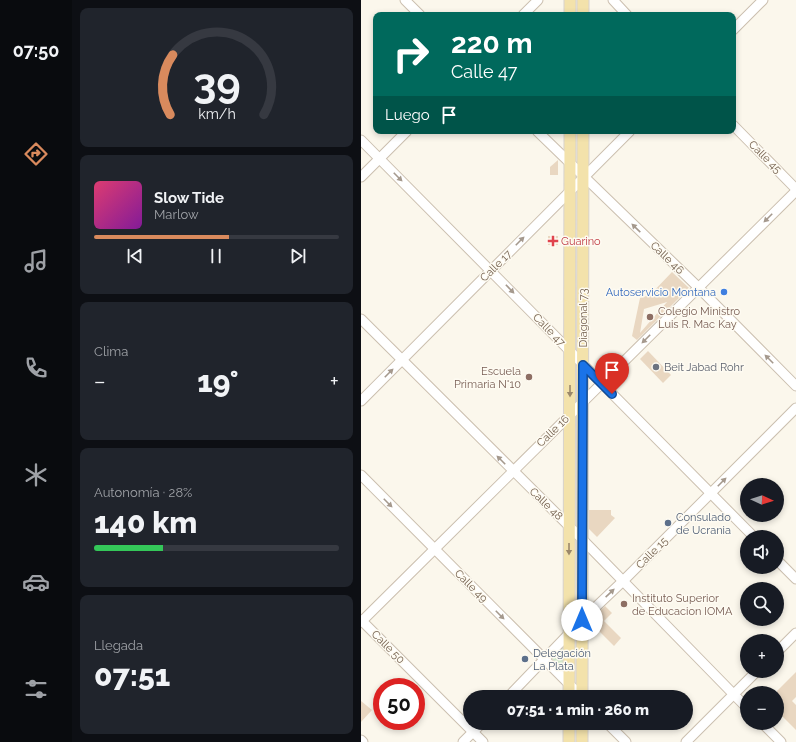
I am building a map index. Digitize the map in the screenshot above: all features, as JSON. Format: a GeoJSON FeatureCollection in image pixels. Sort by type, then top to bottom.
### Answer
{"type":"FeatureCollection","features":[{"type":"Feature","properties":{"kind":"main road"},"geometry":{"type":"LineString","coordinates":[[570,0],[570,12]]}},
{"type":"Feature","properties":{"kind":"main road"},"geometry":{"type":"LineString","coordinates":[[583,0],[583,12]]}},
{"type":"Feature","properties":{"kind":"main road","name":"Diagonal 73"},"geometry":{"type":"LineString","coordinates":[[569,690],[570,134]]}},
{"type":"Feature","properties":{"kind":"main road","name":"Diagonal 73"},"geometry":{"type":"LineString","coordinates":[[582,690],[583,134]]}},
{"type":"Feature","properties":{"kind":"main road"},"geometry":{"type":"LineString","coordinates":[[569,730],[569,742]]}},
{"type":"Feature","properties":{"kind":"main road"},"geometry":{"type":"LineString","coordinates":[[581,730],[581,742]]}},
{"type":"Feature","properties":{"kind":"street"},"geometry":{"type":"LineString","coordinates":[[405,0],[417,12]]}},
{"type":"Feature","properties":{"kind":"street"},"geometry":{"type":"LineString","coordinates":[[526,12],[538,0]]}},
{"type":"Feature","properties":{"kind":"street"},"geometry":{"type":"LineString","coordinates":[[613,0],[624,12]]}},
{"type":"Feature","properties":{"kind":"street"},"geometry":{"type":"LineString","coordinates":[[736,27],[763,0]]}},
{"type":"Feature","properties":{"kind":"street","name":"Calle 45"},"geometry":{"type":"LineString","coordinates":[[736,128],[796,190]]}},
{"type":"Feature","properties":{"kind":"street"},"geometry":{"type":"LineString","coordinates":[[361,177],[404,134]]}},
{"type":"Feature","properties":{"kind":"street","name":"Calle 46"},"geometry":{"type":"LineString","coordinates":[[540,134],[569,164],[698,287],[796,386]]}},
{"type":"Feature","properties":{"kind":"street","name":"Calle 17"},"geometry":{"type":"LineString","coordinates":[[361,401],[627,134]]}},
{"type":"Feature","properties":{"kind":"street","name":"Calle 47"},"geometry":{"type":"LineString","coordinates":[[361,140],[747,530]]}},
{"type":"Feature","properties":{"kind":"street","name":"Calle 16"},"geometry":{"type":"LineString","coordinates":[[361,621],[796,190]]}},
{"type":"Feature","properties":{"kind":"street","name":"Calle 48"},"geometry":{"type":"LineString","coordinates":[[361,319],[740,700]]}},
{"type":"Feature","properties":{"kind":"street","name":"Calle 15"},"geometry":{"type":"LineString","coordinates":[[515,690],[582,620],[623,582],[796,408]]}},
{"type":"Feature","properties":{"kind":"street","name":"Calle 49"},"geometry":{"type":"LineString","coordinates":[[361,475],[576,690]]}},
{"type":"Feature","properties":{"kind":"street"},"geometry":{"type":"LineString","coordinates":[[784,567],[796,579]]}},
{"type":"Feature","properties":{"kind":"street","name":"Calle 50"},"geometry":{"type":"LineString","coordinates":[[361,621],[483,742]]}},
{"type":"Feature","properties":{"kind":"street"},"geometry":{"type":"LineString","coordinates":[[784,645],[796,633]]}},
{"type":"Feature","properties":{"kind":"street"},"geometry":{"type":"LineString","coordinates":[[685,742],[750,678]]}},
{"type":"Feature","properties":{"kind":"street"},"geometry":{"type":"LineString","coordinates":[[614,730],[626,742]]}},
{"type":"Feature","properties":{"kind":"street"},"geometry":{"type":"LineString","coordinates":[[769,730],[781,742]]}},
{"type":"Feature","properties":{"kind":"street"},"geometry":{"type":"LineString","coordinates":[[463,742],[473,732]]}},
{"type":"Feature","properties":{"kind":"green space"},"geometry":{"type":"Polygon","coordinates":[[[566,642],[565,670],[550,657],[566,642]]]}},
{"type":"Feature","properties":{"kind":"building"},"geometry":{"type":"Polygon","coordinates":[[[558,160],[558,175],[550,175],[550,167],[558,160]]]}},
{"type":"Feature","properties":{"kind":"building","name":"Guarino"},"geometry":{"type":"Polygon","coordinates":[[[548,236],[558,236],[558,245],[548,245],[548,236]]]}},
{"type":"Feature","properties":{"kind":"building"},"geometry":{"type":"Polygon","coordinates":[[[672,272],[689,288],[637,340],[632,336],[640,298],[650,295],[672,272]],[[667,302],[644,309],[640,333],[667,302]]]}},
{"type":"Feature","properties":{"kind":"building","name":"Beit Jabad Rohr"},"geometry":{"type":"Polygon","coordinates":[[[648,351],[671,375],[663,383],[640,359],[648,351]]]}},
{"type":"Feature","properties":{"kind":"building"},"geometry":{"type":"Polygon","coordinates":[[[589,510],[611,510],[611,515],[615,518],[597,537],[589,529],[589,510]]]}},
{"type":"Feature","properties":{"kind":"building"},"geometry":{"type":"Polygon","coordinates":[[[605,606],[612,613],[604,621],[621,638],[614,646],[597,629],[590,629],[590,621],[605,606]]]}},
{"type":"Feature","properties":{"kind":"building"},"geometry":{"type":"Polygon","coordinates":[[[796,672],[796,697],[792,701],[796,705],[796,730],[784,718],[784,686],[782,686],[796,672]]]}},
{"type":"Feature","properties":{"kind":"building"},"geometry":{"type":"Polygon","coordinates":[[[361,701],[372,710],[361,722],[361,701]]]}},
{"type":"Feature","properties":{"kind":"place","name":"Guarino"},"geometry":{"type":"Point","coordinates":[553,241]}},
{"type":"Feature","properties":{"kind":"place","name":"Autoservicio Montana"},"geometry":{"type":"Point","coordinates":[724,292]}},
{"type":"Feature","properties":{"kind":"place","name":"Colegio Ministro Luis R. Mac Kay"},"geometry":{"type":"Point","coordinates":[650,317]}},
{"type":"Feature","properties":{"kind":"place","name":"Beit Jabad Rohr"},"geometry":{"type":"Point","coordinates":[656,367]}},
{"type":"Feature","properties":{"kind":"place","name":"Escuela Primaria N°10"},"geometry":{"type":"Point","coordinates":[529,377]}},
{"type":"Feature","properties":{"kind":"place","name":"Consulado de Ucrania"},"geometry":{"type":"Point","coordinates":[668,523]}},
{"type":"Feature","properties":{"kind":"place","name":"Instituto Superior de Educacion IOMA"},"geometry":{"type":"Point","coordinates":[624,604]}},
{"type":"Feature","properties":{"kind":"place","name":"Delegación La Plata"},"geometry":{"type":"Point","coordinates":[525,659]}},
{"type":"Feature","properties":{"kind":"route"},"geometry":{"type":"LineString","coordinates":[[582,620],[583,365],[612,394]]}}]}
